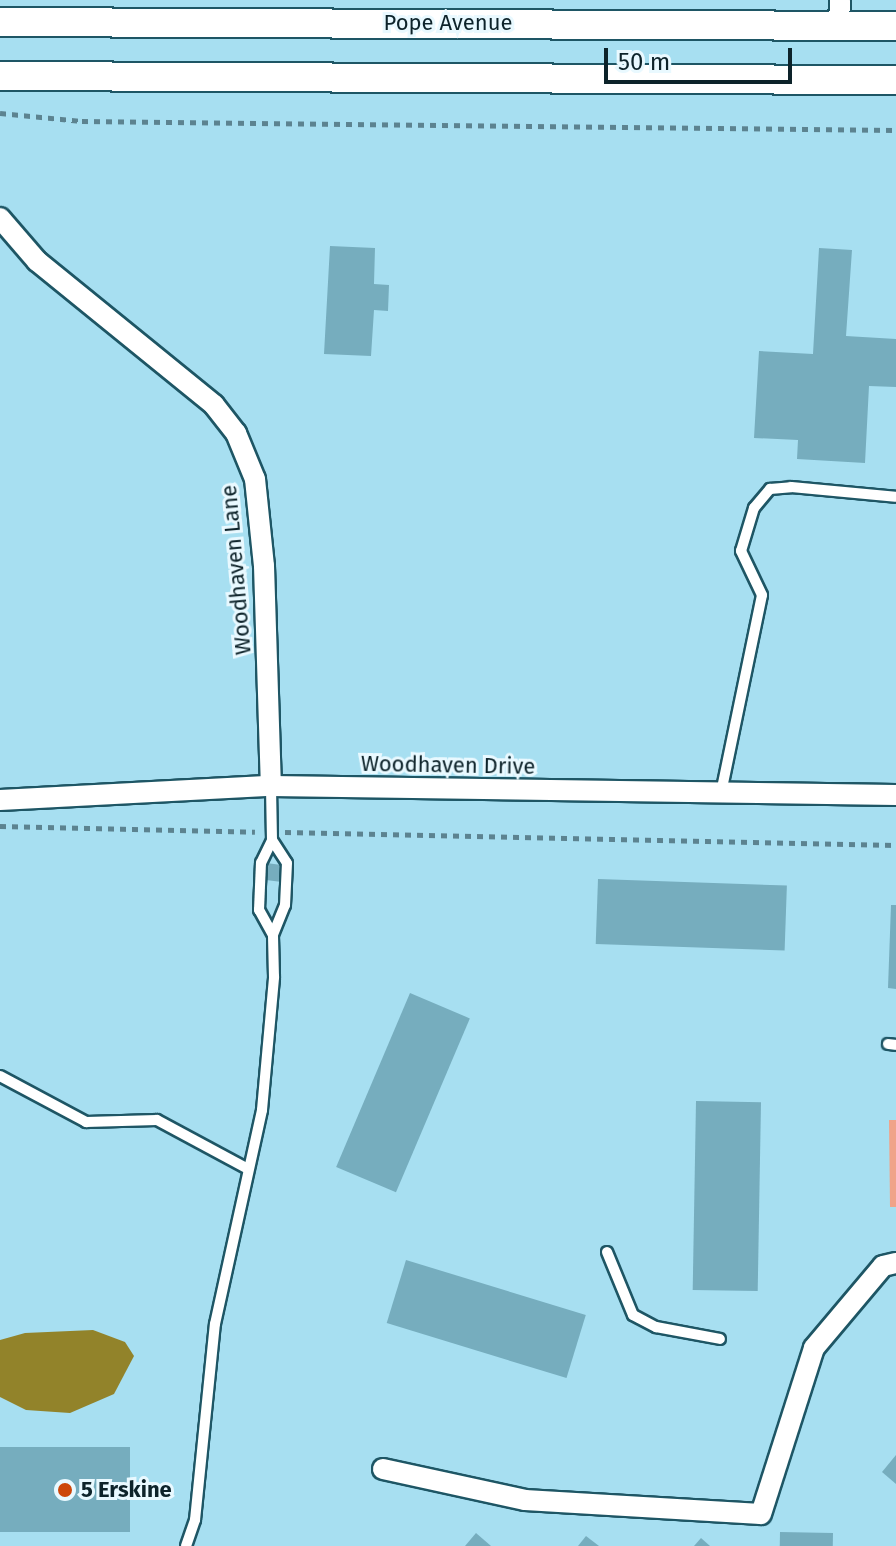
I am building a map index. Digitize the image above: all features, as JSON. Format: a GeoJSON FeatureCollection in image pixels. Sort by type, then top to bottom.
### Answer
{"type":"FeatureCollection","features":[{"type":"Feature","properties":{"kind":"main road","name":"Pope Avenue"},"geometry":{"type":"LineString","coordinates":[[0,22],[840,13],[896,26]]}},
{"type":"Feature","properties":{"kind":"main road"},"geometry":{"type":"LineString","coordinates":[[0,76],[896,80]]}},
{"type":"Feature","properties":{"kind":"street","name":"Woodhaven Lane"},"geometry":{"type":"LineString","coordinates":[[0,218],[37,261],[214,405],[236,433],[255,479],[264,566],[271,786]]}},
{"type":"Feature","properties":{"kind":"street","name":"Woodhaven Drive"},"geometry":{"type":"LineString","coordinates":[[0,800],[271,786],[896,795]]}},
{"type":"Feature","properties":{"kind":"street"},"geometry":{"type":"LineString","coordinates":[[383,1469],[525,1500],[761,1514],[814,1348],[883,1266],[896,1263]]}},
{"type":"Feature","properties":{"kind":"lane"},"geometry":{"type":"LineString","coordinates":[[721,793],[762,595],[741,551],[754,508],[770,489],[791,487],[896,497]]}},
{"type":"Feature","properties":{"kind":"lane"},"geometry":{"type":"LineString","coordinates":[[271,786],[272,836],[261,863],[259,910],[273,935]]}},
{"type":"Feature","properties":{"kind":"lane"},"geometry":{"type":"LineString","coordinates":[[186,1546],[195,1520],[215,1324],[262,1110],[273,935],[285,905],[287,863],[272,836]]}},
{"type":"Feature","properties":{"kind":"lane"},"geometry":{"type":"LineString","coordinates":[[0,1076],[86,1122],[157,1120],[248,1169]]}},
{"type":"Feature","properties":{"kind":"lane"},"geometry":{"type":"LineString","coordinates":[[607,1252],[633,1315],[656,1327],[720,1339]]}},
{"type":"Feature","properties":{"kind":"path"},"geometry":{"type":"LineString","coordinates":[[0,113],[82,121],[896,130]]}},
{"type":"Feature","properties":{"kind":"path"},"geometry":{"type":"LineString","coordinates":[[0,826],[272,836],[896,845]]}},
{"type":"Feature","properties":{"kind":"shaded area"},"geometry":{"type":"Polygon","coordinates":[[[889,1120],[896,1120],[896,1207],[890,1207],[889,1120]]]}},
{"type":"Feature","properties":{"kind":"shaded area"},"geometry":{"type":"Polygon","coordinates":[[[93,1330],[125,1342],[134,1356],[114,1394],[70,1413],[26,1410],[0,1397],[0,1340],[25,1333],[93,1330]]]}},
{"type":"Feature","properties":{"kind":"building"},"geometry":{"type":"Polygon","coordinates":[[[330,246],[375,248],[374,284],[389,285],[388,311],[374,310],[371,356],[324,354],[330,246]]]}},
{"type":"Feature","properties":{"kind":"building"},"geometry":{"type":"Polygon","coordinates":[[[819,248],[852,250],[846,336],[896,339],[896,387],[869,386],[865,463],[797,459],[798,440],[754,438],[759,351],[813,354],[819,248]]]}},
{"type":"Feature","properties":{"kind":"building"},"geometry":{"type":"Polygon","coordinates":[[[266,863],[282,865],[280,882],[264,880],[266,863]]]}},
{"type":"Feature","properties":{"kind":"building"},"geometry":{"type":"Polygon","coordinates":[[[598,879],[787,886],[785,951],[596,944],[598,879]]]}},
{"type":"Feature","properties":{"kind":"building"},"geometry":{"type":"Polygon","coordinates":[[[891,905],[896,905],[896,989],[888,988],[891,905]]]}},
{"type":"Feature","properties":{"kind":"building"},"geometry":{"type":"Polygon","coordinates":[[[410,993],[470,1018],[396,1192],[336,1167],[410,993]]]}},
{"type":"Feature","properties":{"kind":"building"},"geometry":{"type":"Polygon","coordinates":[[[696,1101],[761,1102],[758,1291],[693,1290],[696,1101]]]}},
{"type":"Feature","properties":{"kind":"building"},"geometry":{"type":"Polygon","coordinates":[[[406,1260],[586,1315],[566,1378],[387,1323],[406,1260]]]}},
{"type":"Feature","properties":{"kind":"building","name":"5 Erskine"},"geometry":{"type":"Polygon","coordinates":[[[0,1447],[130,1447],[130,1532],[0,1532],[0,1447]]]}},
{"type":"Feature","properties":{"kind":"building"},"geometry":{"type":"Polygon","coordinates":[[[896,1455],[896,1484],[882,1472],[896,1455]]]}},
{"type":"Feature","properties":{"kind":"building"},"geometry":{"type":"Polygon","coordinates":[[[780,1532],[833,1533],[833,1546],[780,1546],[780,1532]]]}},
{"type":"Feature","properties":{"kind":"building"},"geometry":{"type":"Polygon","coordinates":[[[476,1533],[491,1546],[465,1546],[476,1533]]]}},
{"type":"Feature","properties":{"kind":"building"},"geometry":{"type":"Polygon","coordinates":[[[586,1536],[599,1546],[578,1546],[586,1536]]]}},
{"type":"Feature","properties":{"kind":"building"},"geometry":{"type":"Polygon","coordinates":[[[701,1538],[710,1546],[694,1546],[701,1538]]]}},
{"type":"Feature","properties":{"kind":"place","name":"5 Erskine"},"geometry":{"type":"Point","coordinates":[65,1490]}}]}
